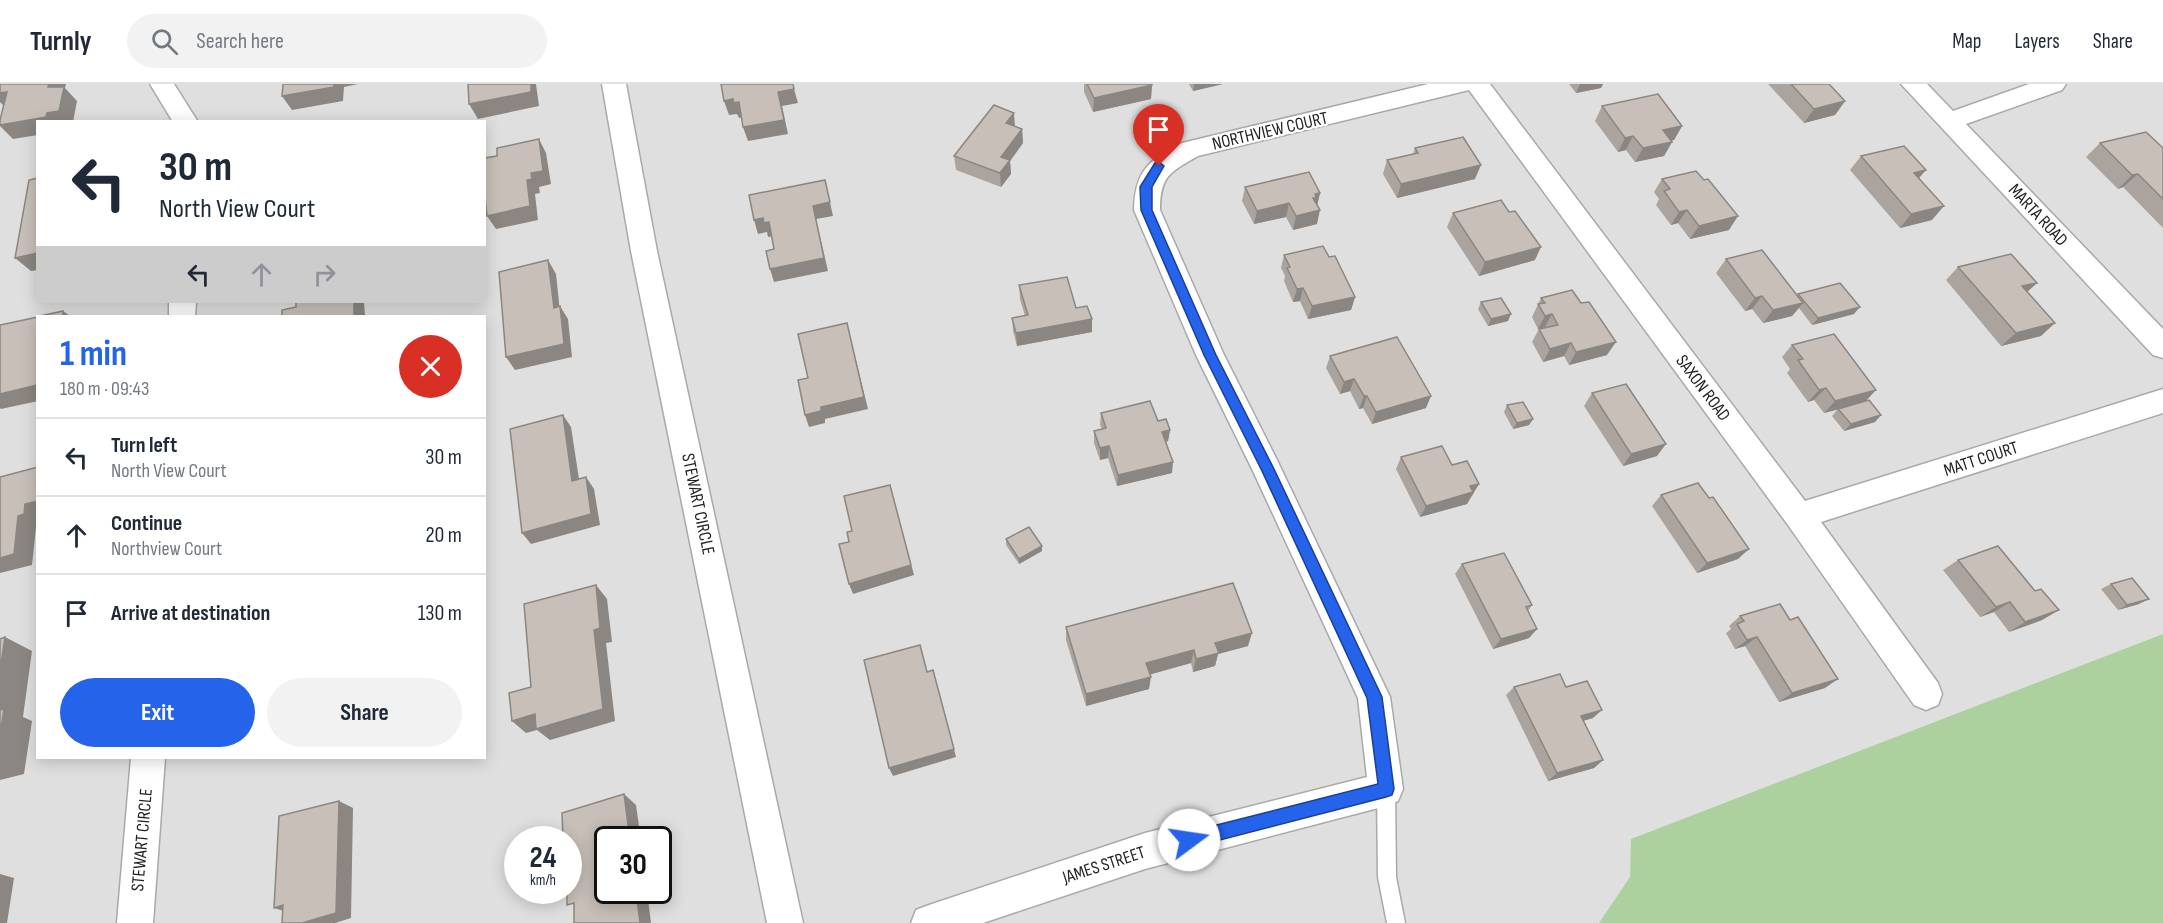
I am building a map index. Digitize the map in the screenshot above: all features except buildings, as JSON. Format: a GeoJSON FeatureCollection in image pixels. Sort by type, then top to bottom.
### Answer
{"type":"FeatureCollection","features":[{"type":"Feature","properties":{"kind":"street"},"geometry":{"type":"LineString","coordinates":[[162,84],[185,120]]}},
{"type":"Feature","properties":{"kind":"street","name":"STEWART CIRCLE"},"geometry":{"type":"LineString","coordinates":[[614,84],[644,251],[785,923]]}},
{"type":"Feature","properties":{"kind":"street","name":"NORTHVIEW COURT"},"geometry":{"type":"LineString","coordinates":[[1386,789],[1374,697],[1268,469],[1210,355],[1147,210],[1146,187],[1159,166],[1191,149],[1463,84]]}},
{"type":"Feature","properties":{"kind":"street","name":"SAXON ROAD"},"geometry":{"type":"LineString","coordinates":[[1477,84],[1798,516],[1926,694]]}},
{"type":"Feature","properties":{"kind":"street","name":"MARTA ROAD"},"geometry":{"type":"LineString","coordinates":[[1913,84],[2163,347]]}},
{"type":"Feature","properties":{"kind":"street"},"geometry":{"type":"LineString","coordinates":[[1950,121],[2054,84]]}},
{"type":"Feature","properties":{"kind":"street","name":"MATT COURT"},"geometry":{"type":"LineString","coordinates":[[1798,516],[2163,401]]}},
{"type":"Feature","properties":{"kind":"street","name":"STEWART CIRCLE"},"geometry":{"type":"LineString","coordinates":[[135,923],[148,759]]}},
{"type":"Feature","properties":{"kind":"street","name":"JAMES STREET"},"geometry":{"type":"LineString","coordinates":[[928,923],[1145,851],[1386,789]]}},
{"type":"Feature","properties":{"kind":"lane"},"geometry":{"type":"LineString","coordinates":[[1386,789],[1387,877],[1396,923]]}},
{"type":"Feature","properties":{"kind":"shaded area"},"geometry":{"type":"Polygon","coordinates":[[[0,84],[2163,84],[2163,828],[1924,923],[0,923],[0,84]]]}},
{"type":"Feature","properties":{"kind":"green space"},"geometry":{"type":"Polygon","coordinates":[[[2163,634],[2163,923],[1599,923],[1630,877],[1631,839],[2163,634]]]}},
{"type":"Feature","properties":{"kind":"route"},"geometry":{"type":"LineString","coordinates":[[1159,166],[1146,187],[1147,210],[1210,355],[1268,469],[1374,697],[1386,789],[1189,840]]}}]}
